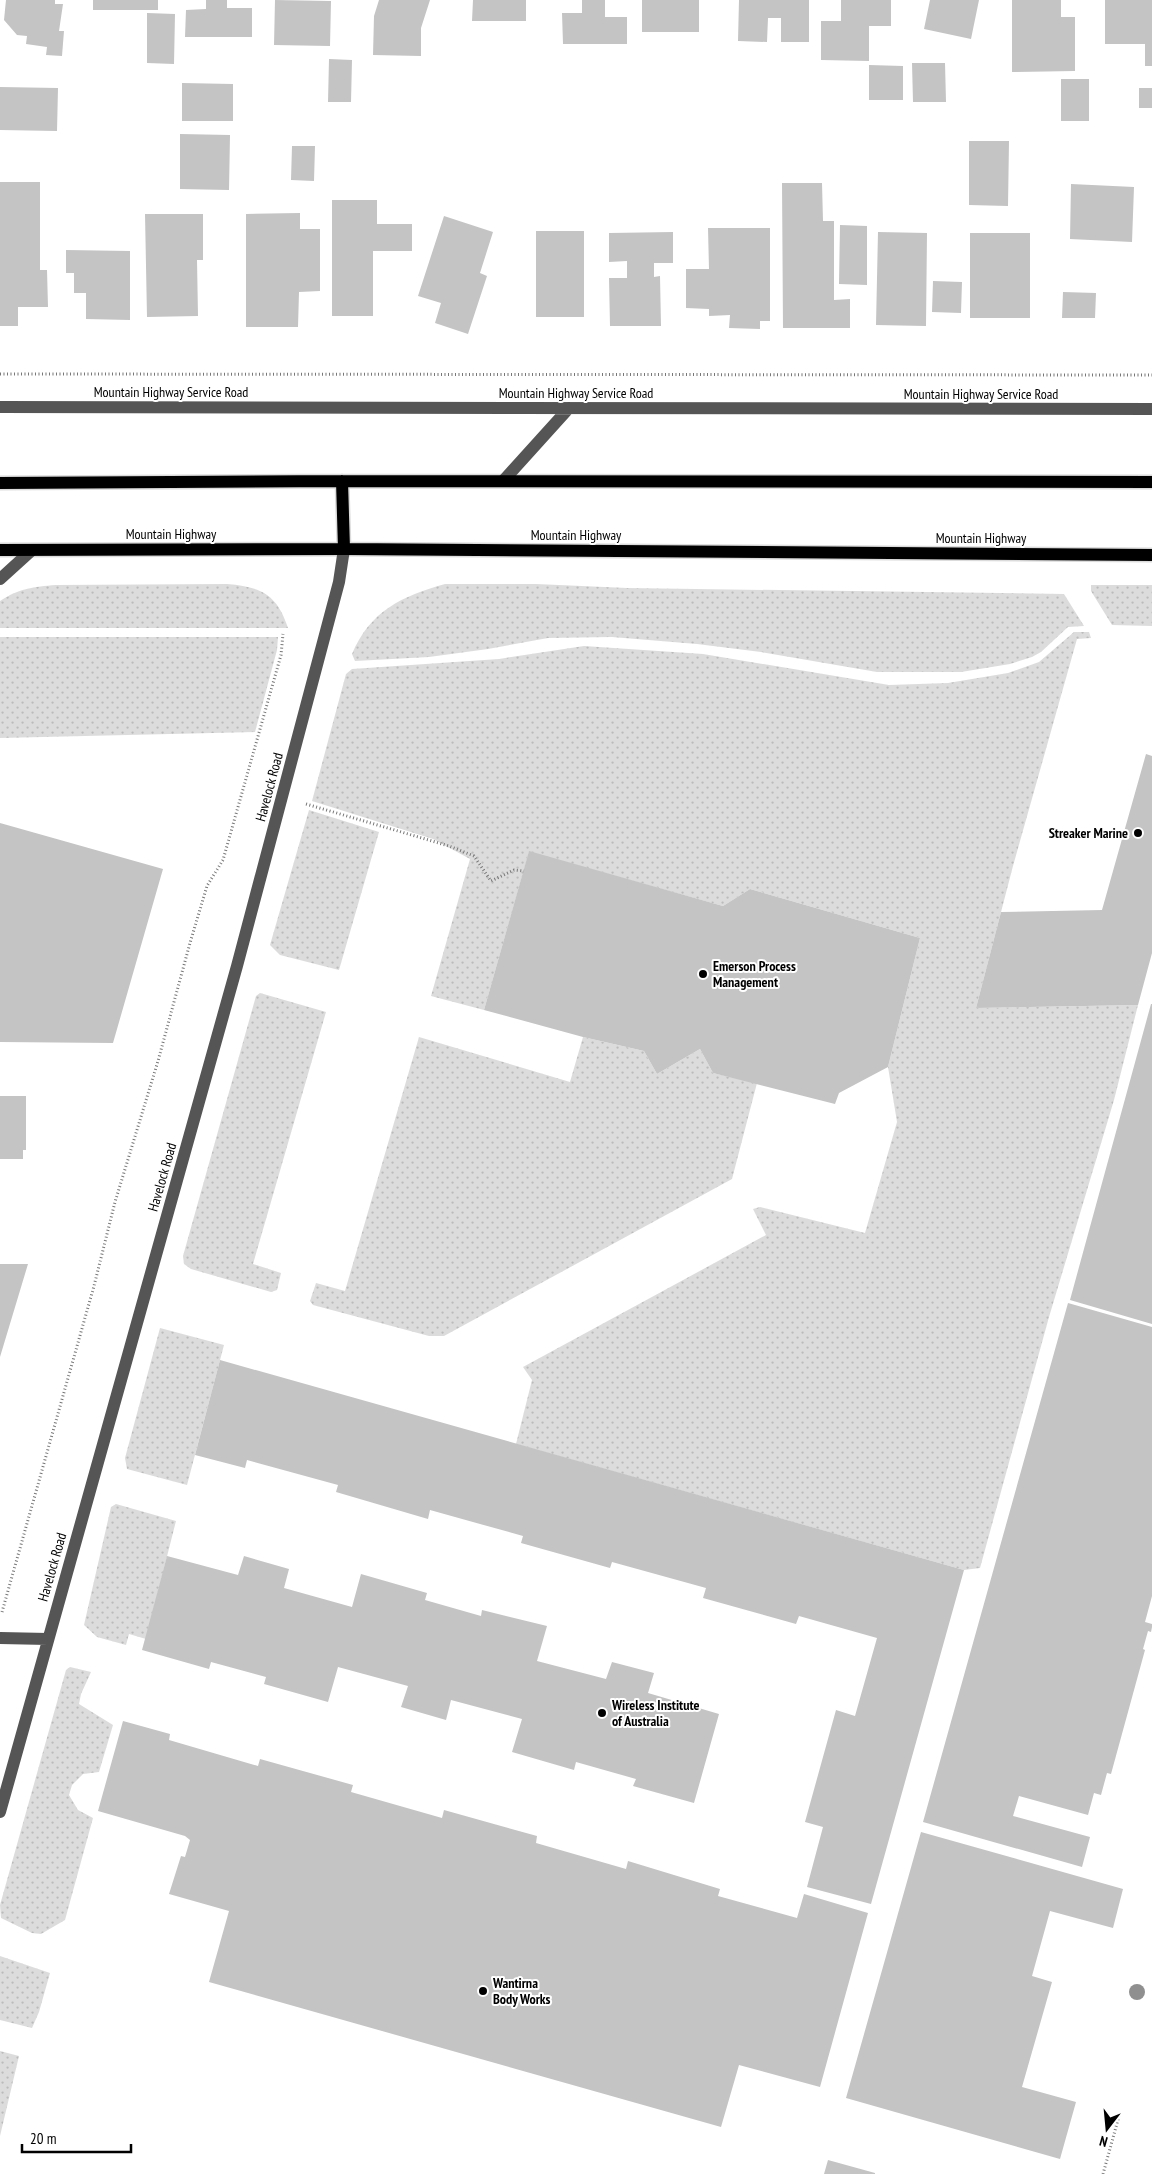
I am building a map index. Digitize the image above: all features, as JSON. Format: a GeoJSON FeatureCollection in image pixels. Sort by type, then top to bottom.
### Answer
{"type":"FeatureCollection","features":[{"type":"Feature","properties":{"kind":"main road"},"geometry":{"type":"LineString","coordinates":[[342,481],[344,549]]}},
{"type":"Feature","properties":{"kind":"main road"},"geometry":{"type":"LineString","coordinates":[[0,483],[342,481],[1152,482]]}},
{"type":"Feature","properties":{"kind":"main road","name":"Mountain Highway"},"geometry":{"type":"LineString","coordinates":[[0,550],[344,549],[1152,555]]}},
{"type":"Feature","properties":{"kind":"street","name":"Mountain Highway Service Road"},"geometry":{"type":"LineString","coordinates":[[0,407],[1145,409]]}},
{"type":"Feature","properties":{"kind":"street"},"geometry":{"type":"LineString","coordinates":[[503,481],[570,408]]}},
{"type":"Feature","properties":{"kind":"street"},"geometry":{"type":"LineString","coordinates":[[1145,409],[1152,419]]}},
{"type":"Feature","properties":{"kind":"street","name":"Havelock Road"},"geometry":{"type":"LineString","coordinates":[[0,1812],[237,966],[339,582],[344,549]]}},
{"type":"Feature","properties":{"kind":"street"},"geometry":{"type":"LineString","coordinates":[[0,579],[32,550]]}},
{"type":"Feature","properties":{"kind":"street"},"geometry":{"type":"LineString","coordinates":[[0,1638],[48,1639]]}},
{"type":"Feature","properties":{"kind":"path"},"geometry":{"type":"LineString","coordinates":[[0,374],[1152,375]]}},
{"type":"Feature","properties":{"kind":"path"},"geometry":{"type":"LineString","coordinates":[[0,1620],[94,1286],[115,1202],[158,1061],[207,886],[223,860],[281,655],[283,634]]}},
{"type":"Feature","properties":{"kind":"path"},"geometry":{"type":"LineString","coordinates":[[282,796],[458,849],[474,856],[490,881],[514,870],[524,871]]}},
{"type":"Feature","properties":{"kind":"path"},"geometry":{"type":"LineString","coordinates":[[1103,2174],[1118,2116]]}},
{"type":"Feature","properties":{"kind":"shaded area"},"geometry":{"type":"Polygon","coordinates":[[[227,584],[249,587],[266,594],[279,607],[288,628],[0,628],[0,601],[14,593],[33,588],[56,585],[227,584]]]}},
{"type":"Feature","properties":{"kind":"shaded area"},"geometry":{"type":"Polygon","coordinates":[[[445,584],[1064,594],[1084,626],[1068,627],[1041,652],[1032,657],[1010,664],[961,672],[877,672],[761,652],[697,644],[612,637],[548,638],[429,657],[355,661],[352,654],[359,639],[378,616],[401,600],[445,584]]]}},
{"type":"Feature","properties":{"kind":"shaded area"},"geometry":{"type":"Polygon","coordinates":[[[1091,585],[1152,585],[1152,626],[1112,625],[1091,591],[1091,585]]]}},
{"type":"Feature","properties":{"kind":"shaded area"},"geometry":{"type":"Polygon","coordinates":[[[1074,632],[1089,632],[1091,638],[1077,639],[1013,866],[976,1008],[1138,1005],[1114,1100],[1049,1317],[980,1568],[964,1570],[516,1444],[532,1380],[523,1367],[766,1235],[753,1209],[760,1207],[865,1233],[897,1122],[888,1067],[920,938],[750,889],[723,906],[529,852],[484,1010],[431,996],[470,859],[433,839],[312,801],[346,674],[352,669],[499,659],[584,646],[703,654],[889,685],[948,683],[1008,673],[1039,662],[1074,632]]]}},
{"type":"Feature","properties":{"kind":"shaded area"},"geometry":{"type":"Polygon","coordinates":[[[0,637],[278,637],[277,650],[255,732],[0,738],[0,637]]]}},
{"type":"Feature","properties":{"kind":"shaded area"},"geometry":{"type":"Polygon","coordinates":[[[309,810],[379,832],[339,970],[280,955],[270,945],[309,810]]]}},
{"type":"Feature","properties":{"kind":"shaded area"},"geometry":{"type":"Polygon","coordinates":[[[260,993],[326,1012],[253,1264],[281,1273],[277,1290],[271,1292],[191,1269],[184,1264],[183,1256],[256,996],[260,993]]]}},
{"type":"Feature","properties":{"kind":"shaded area"},"geometry":{"type":"Polygon","coordinates":[[[419,1037],[570,1082],[583,1037],[644,1051],[657,1074],[700,1049],[713,1073],[757,1083],[732,1179],[444,1336],[429,1336],[313,1305],[310,1301],[316,1283],[345,1291],[419,1037]]]}},
{"type":"Feature","properties":{"kind":"shaded area"},"geometry":{"type":"Polygon","coordinates":[[[160,1328],[224,1345],[187,1485],[127,1469],[125,1458],[160,1328]]]}},
{"type":"Feature","properties":{"kind":"shaded area"},"geometry":{"type":"Polygon","coordinates":[[[116,1504],[176,1521],[146,1639],[129,1634],[126,1645],[97,1637],[84,1625],[111,1507],[116,1504]]]}},
{"type":"Feature","properties":{"kind":"shaded area"},"geometry":{"type":"Polygon","coordinates":[[[70,1667],[91,1672],[81,1694],[79,1704],[113,1725],[99,1772],[83,1774],[72,1785],[69,1795],[78,1810],[93,1818],[65,1920],[41,1934],[32,1933],[1,1918],[0,1905],[66,1670],[70,1667]]]}},
{"type":"Feature","properties":{"kind":"shaded area"},"geometry":{"type":"Polygon","coordinates":[[[0,1956],[50,1973],[39,2012],[32,2028],[0,2020],[0,1956]]]}},
{"type":"Feature","properties":{"kind":"shaded area"},"geometry":{"type":"Polygon","coordinates":[[[0,2051],[19,2056],[0,2136],[0,2051]]]}},
{"type":"Feature","properties":{"kind":"building"},"geometry":{"type":"Polygon","coordinates":[[[6,0],[55,0],[55,4],[63,4],[59,31],[64,31],[62,56],[46,55],[47,47],[26,44],[27,36],[17,35],[4,20],[6,0]]]}},
{"type":"Feature","properties":{"kind":"building"},"geometry":{"type":"Polygon","coordinates":[[[93,0],[158,0],[158,10],[93,10],[93,0]]]}},
{"type":"Feature","properties":{"kind":"building"},"geometry":{"type":"Polygon","coordinates":[[[206,0],[227,0],[227,8],[252,8],[252,37],[185,37],[186,10],[206,9],[206,0]]]}},
{"type":"Feature","properties":{"kind":"building"},"geometry":{"type":"Polygon","coordinates":[[[275,0],[331,1],[330,46],[274,45],[275,0]]]}},
{"type":"Feature","properties":{"kind":"building"},"geometry":{"type":"Polygon","coordinates":[[[379,0],[430,0],[421,28],[421,56],[373,55],[374,16],[379,0]]]}},
{"type":"Feature","properties":{"kind":"building"},"geometry":{"type":"Polygon","coordinates":[[[473,0],[526,0],[526,21],[472,21],[473,0]]]}},
{"type":"Feature","properties":{"kind":"building"},"geometry":{"type":"Polygon","coordinates":[[[582,0],[605,0],[605,17],[627,17],[627,44],[563,44],[562,13],[582,13],[582,0]]]}},
{"type":"Feature","properties":{"kind":"building"},"geometry":{"type":"Polygon","coordinates":[[[642,0],[699,0],[699,32],[642,32],[642,0]]]}},
{"type":"Feature","properties":{"kind":"building"},"geometry":{"type":"Polygon","coordinates":[[[739,0],[809,0],[809,42],[781,42],[781,18],[768,18],[767,42],[738,41],[739,0]]]}},
{"type":"Feature","properties":{"kind":"building"},"geometry":{"type":"Polygon","coordinates":[[[841,0],[891,0],[891,26],[869,26],[869,61],[821,60],[821,21],[841,21],[841,0]]]}},
{"type":"Feature","properties":{"kind":"building"},"geometry":{"type":"Polygon","coordinates":[[[930,0],[979,0],[971,39],[924,29],[930,0]]]}},
{"type":"Feature","properties":{"kind":"building"},"geometry":{"type":"Polygon","coordinates":[[[1012,0],[1061,0],[1061,17],[1075,17],[1075,71],[1012,72],[1012,0]]]}},
{"type":"Feature","properties":{"kind":"building"},"geometry":{"type":"Polygon","coordinates":[[[1105,0],[1152,0],[1152,66],[1145,66],[1145,44],[1105,44],[1105,0]]]}},
{"type":"Feature","properties":{"kind":"building"},"geometry":{"type":"Polygon","coordinates":[[[147,13],[175,14],[174,64],[147,63],[147,13]]]}},
{"type":"Feature","properties":{"kind":"building"},"geometry":{"type":"Polygon","coordinates":[[[329,59],[352,60],[351,102],[328,102],[329,59]]]}},
{"type":"Feature","properties":{"kind":"building"},"geometry":{"type":"Polygon","coordinates":[[[912,63],[945,63],[946,102],[913,102],[912,63]]]}},
{"type":"Feature","properties":{"kind":"building"},"geometry":{"type":"Polygon","coordinates":[[[869,65],[903,66],[903,100],[869,100],[869,65]]]}},
{"type":"Feature","properties":{"kind":"building"},"geometry":{"type":"Polygon","coordinates":[[[1061,79],[1089,79],[1089,121],[1061,121],[1061,79]]]}},
{"type":"Feature","properties":{"kind":"building"},"geometry":{"type":"Polygon","coordinates":[[[182,83],[233,84],[233,121],[182,121],[182,83]]]}},
{"type":"Feature","properties":{"kind":"building"},"geometry":{"type":"Polygon","coordinates":[[[0,87],[58,88],[57,131],[0,130],[0,87]]]}},
{"type":"Feature","properties":{"kind":"building"},"geometry":{"type":"Polygon","coordinates":[[[1139,88],[1152,88],[1152,108],[1139,108],[1139,88]]]}},
{"type":"Feature","properties":{"kind":"building"},"geometry":{"type":"Polygon","coordinates":[[[180,134],[230,135],[229,190],[180,189],[180,134]]]}},
{"type":"Feature","properties":{"kind":"building"},"geometry":{"type":"Polygon","coordinates":[[[969,141],[1009,141],[1008,206],[969,205],[969,141]]]}},
{"type":"Feature","properties":{"kind":"building"},"geometry":{"type":"Polygon","coordinates":[[[292,146],[315,146],[314,181],[291,180],[292,146]]]}},
{"type":"Feature","properties":{"kind":"building"},"geometry":{"type":"Polygon","coordinates":[[[0,182],[40,182],[40,270],[47,270],[48,307],[18,307],[18,326],[0,326],[0,182]]]}},
{"type":"Feature","properties":{"kind":"building"},"geometry":{"type":"Polygon","coordinates":[[[782,183],[822,183],[823,221],[834,221],[834,300],[850,299],[850,328],[783,328],[782,183]]]}},
{"type":"Feature","properties":{"kind":"building"},"geometry":{"type":"Polygon","coordinates":[[[1071,184],[1134,187],[1132,242],[1070,239],[1071,184]]]}},
{"type":"Feature","properties":{"kind":"building"},"geometry":{"type":"Polygon","coordinates":[[[332,200],[377,200],[377,224],[412,224],[412,251],[373,251],[373,316],[332,316],[332,200]]]}},
{"type":"Feature","properties":{"kind":"building"},"geometry":{"type":"Polygon","coordinates":[[[300,213],[300,229],[320,229],[320,291],[299,292],[298,327],[246,327],[246,214],[300,213]]]}},
{"type":"Feature","properties":{"kind":"building"},"geometry":{"type":"Polygon","coordinates":[[[145,214],[203,214],[203,260],[197,260],[198,316],[147,317],[145,214]]]}},
{"type":"Feature","properties":{"kind":"building"},"geometry":{"type":"Polygon","coordinates":[[[444,216],[493,232],[480,273],[487,276],[468,334],[435,323],[441,303],[418,296],[444,216]]]}},
{"type":"Feature","properties":{"kind":"building"},"geometry":{"type":"Polygon","coordinates":[[[840,225],[867,226],[867,285],[839,284],[840,225]]]}},
{"type":"Feature","properties":{"kind":"building"},"geometry":{"type":"Polygon","coordinates":[[[708,228],[770,228],[770,321],[760,321],[760,329],[729,328],[730,315],[709,316],[709,309],[686,308],[686,269],[709,269],[708,228]]]}},
{"type":"Feature","properties":{"kind":"building"},"geometry":{"type":"Polygon","coordinates":[[[536,231],[584,231],[584,317],[536,317],[536,231]]]}},
{"type":"Feature","properties":{"kind":"building"},"geometry":{"type":"Polygon","coordinates":[[[673,232],[673,263],[654,263],[654,277],[660,276],[661,326],[610,326],[609,278],[627,278],[627,261],[609,262],[609,233],[673,232]]]}},
{"type":"Feature","properties":{"kind":"building"},"geometry":{"type":"Polygon","coordinates":[[[878,232],[927,233],[926,326],[876,325],[878,232]]]}},
{"type":"Feature","properties":{"kind":"building"},"geometry":{"type":"Polygon","coordinates":[[[970,233],[1030,233],[1030,318],[970,318],[970,233]]]}},
{"type":"Feature","properties":{"kind":"building"},"geometry":{"type":"Polygon","coordinates":[[[66,250],[130,251],[130,320],[86,319],[86,293],[74,293],[74,273],[66,273],[66,250]]]}},
{"type":"Feature","properties":{"kind":"building"},"geometry":{"type":"Polygon","coordinates":[[[933,281],[962,282],[961,313],[932,312],[933,281]]]}},
{"type":"Feature","properties":{"kind":"building"},"geometry":{"type":"Polygon","coordinates":[[[1063,292],[1096,293],[1095,318],[1062,318],[1063,292]]]}},
{"type":"Feature","properties":{"kind":"building","name":"Streaker Marine"},"geometry":{"type":"Polygon","coordinates":[[[1146,754],[1152,756],[1152,953],[1138,1005],[976,1008],[1001,912],[1102,910],[1146,754]]]}},
{"type":"Feature","properties":{"kind":"building"},"geometry":{"type":"Polygon","coordinates":[[[0,823],[163,869],[113,1043],[0,1042],[0,823]]]}},
{"type":"Feature","properties":{"kind":"building","name":"Emerson Process Management"},"geometry":{"type":"Polygon","coordinates":[[[529,851],[723,906],[750,889],[920,938],[888,1067],[839,1093],[835,1104],[713,1073],[700,1049],[657,1074],[644,1051],[583,1037],[484,1010],[529,851]]]}},
{"type":"Feature","properties":{"kind":"building"},"geometry":{"type":"Polygon","coordinates":[[[1152,1004],[1152,1324],[1070,1300],[1152,1004]]]}},
{"type":"Feature","properties":{"kind":"building"},"geometry":{"type":"Polygon","coordinates":[[[0,1096],[26,1096],[26,1150],[23,1150],[23,1159],[0,1159],[0,1096]]]}},
{"type":"Feature","properties":{"kind":"building"},"geometry":{"type":"Polygon","coordinates":[[[0,1264],[28,1264],[0,1357],[0,1264]]]}},
{"type":"Feature","properties":{"kind":"building"},"geometry":{"type":"Polygon","coordinates":[[[1068,1303],[1152,1327],[1152,1596],[1145,1622],[1152,1624],[1152,1627],[1151,1632],[1148,1631],[1143,1649],[1145,1650],[1111,1774],[1107,1773],[1101,1795],[1094,1793],[1088,1815],[1019,1796],[1013,1816],[1090,1837],[1082,1867],[923,1822],[1068,1303]]]}},
{"type":"Feature","properties":{"kind":"building"},"geometry":{"type":"Polygon","coordinates":[[[220,1360],[964,1570],[871,1904],[807,1887],[823,1827],[805,1822],[836,1710],[855,1716],[877,1638],[799,1616],[796,1624],[703,1598],[706,1588],[612,1562],[610,1568],[521,1543],[523,1536],[430,1510],[428,1519],[336,1492],[338,1485],[247,1460],[245,1468],[195,1455],[220,1360]]]}},
{"type":"Feature","properties":{"kind":"building"},"geometry":{"type":"Polygon","coordinates":[[[167,1556],[238,1575],[244,1556],[289,1569],[284,1588],[352,1607],[361,1574],[427,1593],[425,1600],[481,1616],[482,1610],[547,1626],[537,1661],[606,1679],[612,1662],[654,1673],[648,1693],[719,1714],[694,1803],[633,1786],[636,1779],[576,1762],[574,1770],[512,1752],[522,1719],[451,1700],[446,1720],[401,1707],[408,1686],[338,1667],[328,1702],[264,1684],[266,1677],[211,1662],[209,1669],[142,1650],[167,1556]]]}},
{"type":"Feature","properties":{"kind":"building"},"geometry":{"type":"Polygon","coordinates":[[[123,1721],[170,1734],[169,1740],[258,1766],[260,1759],[353,1785],[351,1792],[442,1818],[444,1810],[537,1836],[536,1843],[626,1869],[628,1861],[720,1889],[718,1896],[797,1918],[804,1894],[868,1913],[820,2087],[739,2065],[721,2127],[209,1982],[229,1911],[169,1894],[181,1856],[185,1857],[190,1840],[185,1836],[98,1811],[123,1721]]]}},
{"type":"Feature","properties":{"kind":"building"},"geometry":{"type":"Polygon","coordinates":[[[921,1832],[1123,1889],[1113,1928],[1050,1911],[1032,1976],[1052,1982],[1022,2087],[1076,2102],[1060,2159],[846,2098],[921,1832]]]}},
{"type":"Feature","properties":{"kind":"building"},"geometry":{"type":"Polygon","coordinates":[[[828,2160],[875,2173],[875,2174],[824,2174],[828,2160]]]}},
{"type":"Feature","properties":{"kind":"place","name":"Streaker Marine"},"geometry":{"type":"Point","coordinates":[1138,833]}},
{"type":"Feature","properties":{"kind":"place","name":"Emerson Process Management"},"geometry":{"type":"Point","coordinates":[703,974]}},
{"type":"Feature","properties":{"kind":"place","name":"Wireless Institute of Australia"},"geometry":{"type":"Point","coordinates":[602,1713]}},
{"type":"Feature","properties":{"kind":"place","name":"Wantirna Body Works"},"geometry":{"type":"Point","coordinates":[483,1991]}}]}
